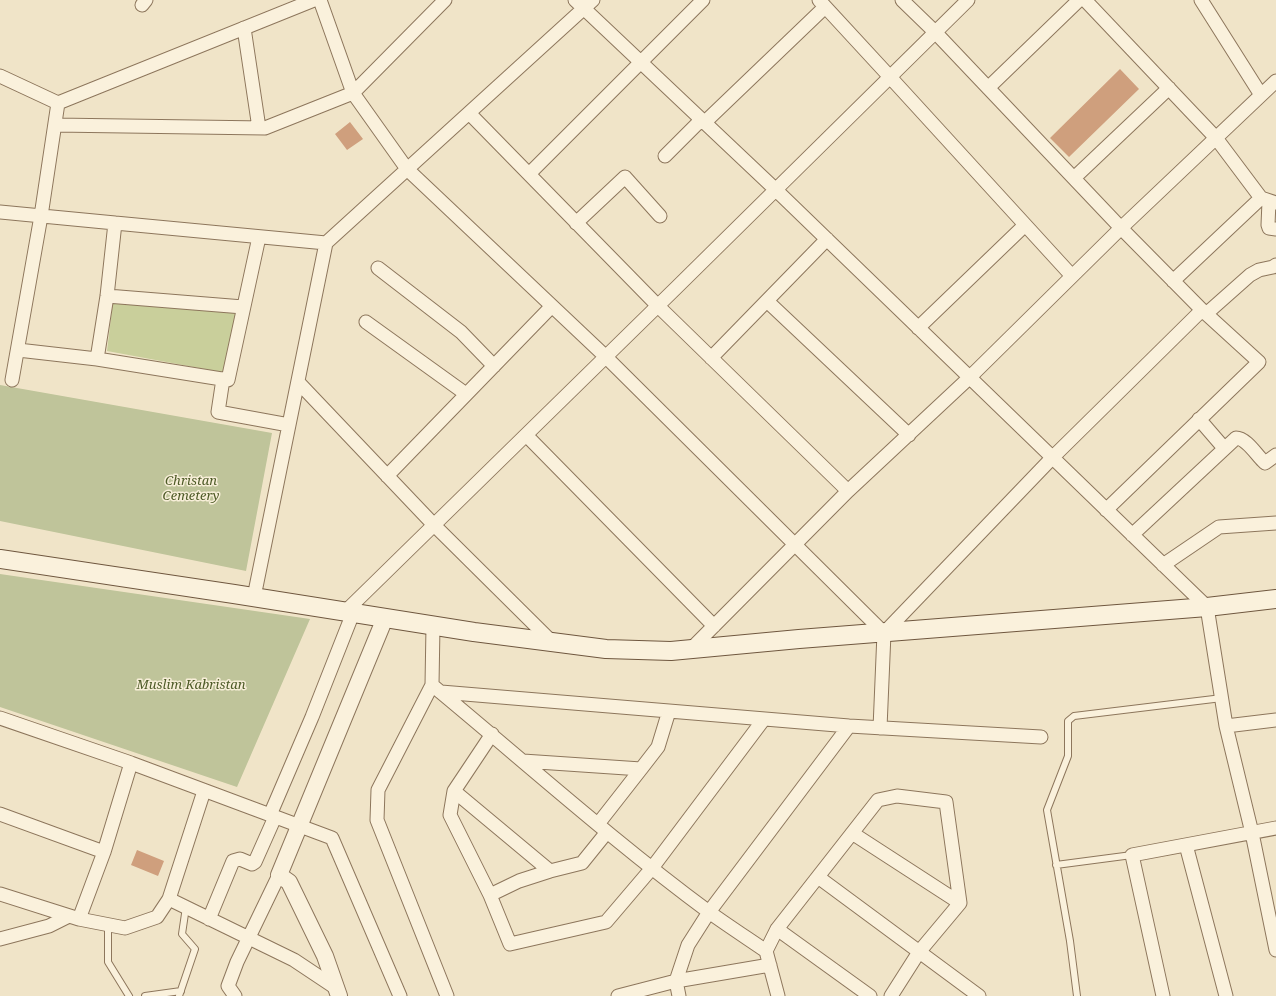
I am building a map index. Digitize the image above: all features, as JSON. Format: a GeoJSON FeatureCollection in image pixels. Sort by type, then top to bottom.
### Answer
{"type":"FeatureCollection","features":[{"type":"Feature","properties":{"kind":"main road"},"geometry":{"type":"LineString","coordinates":[[0,559],[254,597],[433,626],[606,649],[671,651],[690,650],[1207,607],[1276,599]]}},
{"type":"Feature","properties":{"kind":"street"},"geometry":{"type":"LineString","coordinates":[[0,76],[58,103],[314,0]]}},
{"type":"Feature","properties":{"kind":"street"},"geometry":{"type":"LineString","coordinates":[[320,0],[353,93],[408,169],[606,357],[884,633]]}},
{"type":"Feature","properties":{"kind":"street"},"geometry":{"type":"LineString","coordinates":[[55,125],[265,128],[353,93],[445,0]]}},
{"type":"Feature","properties":{"kind":"street"},"geometry":{"type":"LineString","coordinates":[[529,174],[703,0]]}},
{"type":"Feature","properties":{"kind":"street"},"geometry":{"type":"LineString","coordinates":[[902,0],[935,32],[1121,228],[1204,312],[1259,362],[1106,510]]}},
{"type":"Feature","properties":{"kind":"street"},"geometry":{"type":"LineString","coordinates":[[209,919],[233,862],[240,859],[252,864],[255,862],[312,717],[349,612],[434,525],[968,0]]}},
{"type":"Feature","properties":{"kind":"street"},"geometry":{"type":"LineString","coordinates":[[988,88],[1079,0]]}},
{"type":"Feature","properties":{"kind":"street"},"geometry":{"type":"LineString","coordinates":[[1085,0],[1216,138],[1269,201],[1268,225],[1270,228],[1276,229]]}},
{"type":"Feature","properties":{"kind":"street"},"geometry":{"type":"LineString","coordinates":[[1201,0],[1261,95]]}},
{"type":"Feature","properties":{"kind":"street"},"geometry":{"type":"LineString","coordinates":[[254,597],[326,243],[469,113],[584,3],[641,63],[827,239],[1207,607],[1226,726],[1273,922],[1276,950]]}},
{"type":"Feature","properties":{"kind":"street"},"geometry":{"type":"LineString","coordinates":[[665,156],[703,121],[822,3],[1072,276]]}},
{"type":"Feature","properties":{"kind":"street"},"geometry":{"type":"LineString","coordinates":[[244,28],[259,128]]}},
{"type":"Feature","properties":{"kind":"street"},"geometry":{"type":"LineString","coordinates":[[690,650],[848,491],[969,378],[1121,228],[1276,81]]}},
{"type":"Feature","properties":{"kind":"street"},"geometry":{"type":"LineString","coordinates":[[1074,178],[1169,88]]}},
{"type":"Feature","properties":{"kind":"street"},"geometry":{"type":"LineString","coordinates":[[12,380],[41,216],[58,103]]}},
{"type":"Feature","properties":{"kind":"street"},"geometry":{"type":"LineString","coordinates":[[469,113],[658,306],[848,491]]}},
{"type":"Feature","properties":{"kind":"street"},"geometry":{"type":"LineString","coordinates":[[576,223],[625,177],[660,216]]}},
{"type":"Feature","properties":{"kind":"street"},"geometry":{"type":"LineString","coordinates":[[1174,281],[1269,201]]}},
{"type":"Feature","properties":{"kind":"street"},"geometry":{"type":"LineString","coordinates":[[0,212],[326,243]]}},
{"type":"Feature","properties":{"kind":"street"},"geometry":{"type":"LineString","coordinates":[[97,359],[107,296],[115,223]]}},
{"type":"Feature","properties":{"kind":"street"},"geometry":{"type":"LineString","coordinates":[[918,328],[1025,225]]}},
{"type":"Feature","properties":{"kind":"street"},"geometry":{"type":"LineString","coordinates":[[18,350],[97,359],[228,380],[258,237]]}},
{"type":"Feature","properties":{"kind":"street"},"geometry":{"type":"LineString","coordinates":[[711,358],[827,239]]}},
{"type":"Feature","properties":{"kind":"street"},"geometry":{"type":"LineString","coordinates":[[880,728],[884,633],[1052,458],[1204,312],[1250,275],[1259,270],[1276,265]]}},
{"type":"Feature","properties":{"kind":"street"},"geometry":{"type":"LineString","coordinates":[[378,268],[461,332],[494,366]]}},
{"type":"Feature","properties":{"kind":"street"},"geometry":{"type":"LineString","coordinates":[[107,296],[243,307]]}},
{"type":"Feature","properties":{"kind":"street"},"geometry":{"type":"LineString","coordinates":[[767,301],[909,434]]}},
{"type":"Feature","properties":{"kind":"street"},"geometry":{"type":"LineString","coordinates":[[387,476],[552,306]]}},
{"type":"Feature","properties":{"kind":"street"},"geometry":{"type":"LineString","coordinates":[[366,322],[466,394]]}},
{"type":"Feature","properties":{"kind":"street"},"geometry":{"type":"LineString","coordinates":[[224,379],[218,412],[289,425]]}},
{"type":"Feature","properties":{"kind":"street"},"geometry":{"type":"LineString","coordinates":[[298,382],[434,525],[552,642]]}},
{"type":"Feature","properties":{"kind":"street"},"geometry":{"type":"LineString","coordinates":[[1199,420],[1224,448]]}},
{"type":"Feature","properties":{"kind":"street"},"geometry":{"type":"LineString","coordinates":[[526,435],[714,626]]}},
{"type":"Feature","properties":{"kind":"street"},"geometry":{"type":"LineString","coordinates":[[1132,535],[1236,438],[1243,440],[1263,462],[1271,464],[1276,454]]}},
{"type":"Feature","properties":{"kind":"street"},"geometry":{"type":"LineString","coordinates":[[1163,565],[1219,527],[1276,522]]}},
{"type":"Feature","properties":{"kind":"street"},"geometry":{"type":"LineString","coordinates":[[235,996],[228,986],[300,826],[385,618]]}},
{"type":"Feature","properties":{"kind":"street"},"geometry":{"type":"LineString","coordinates":[[433,626],[436,688],[378,790],[377,820],[447,996]]}},
{"type":"Feature","properties":{"kind":"street"},"geometry":{"type":"LineString","coordinates":[[436,688],[669,711],[849,726],[1041,736]]}},
{"type":"Feature","properties":{"kind":"street"},"geometry":{"type":"LineString","coordinates":[[436,688],[652,868],[709,912],[766,951],[778,996]]}},
{"type":"Feature","properties":{"kind":"street"},"geometry":{"type":"LineString","coordinates":[[490,895],[519,881],[582,863],[641,769],[658,747],[669,711]]}},
{"type":"Feature","properties":{"kind":"street"},"geometry":{"type":"LineString","coordinates":[[0,718],[131,763],[332,838],[400,996]]}},
{"type":"Feature","properties":{"kind":"street"},"geometry":{"type":"LineString","coordinates":[[492,734],[454,791],[450,814],[490,895],[510,944],[606,922],[652,868],[764,719]]}},
{"type":"Feature","properties":{"kind":"street"},"geometry":{"type":"LineString","coordinates":[[1226,726],[1276,720]]}},
{"type":"Feature","properties":{"kind":"street"},"geometry":{"type":"LineString","coordinates":[[679,996],[676,981],[688,945],[709,912],[849,726]]}},
{"type":"Feature","properties":{"kind":"street"},"geometry":{"type":"LineString","coordinates":[[523,761],[641,769]]}},
{"type":"Feature","properties":{"kind":"street"},"geometry":{"type":"LineString","coordinates":[[0,939],[50,926],[74,917],[104,852],[131,763]]}},
{"type":"Feature","properties":{"kind":"street"},"geometry":{"type":"LineString","coordinates":[[0,894],[74,917],[125,928],[157,917],[169,899],[204,790]]}},
{"type":"Feature","properties":{"kind":"street"},"geometry":{"type":"LineString","coordinates":[[454,791],[550,871]]}},
{"type":"Feature","properties":{"kind":"street"},"geometry":{"type":"LineString","coordinates":[[766,951],[777,929],[878,800],[897,796],[946,802],[960,903],[919,952],[891,996]]}},
{"type":"Feature","properties":{"kind":"street"},"geometry":{"type":"LineString","coordinates":[[0,814],[104,852]]}},
{"type":"Feature","properties":{"kind":"street"},"geometry":{"type":"LineString","coordinates":[[1163,996],[1132,856],[1276,828]]}},
{"type":"Feature","properties":{"kind":"street"},"geometry":{"type":"LineString","coordinates":[[852,833],[960,903]]}},
{"type":"Feature","properties":{"kind":"street"},"geometry":{"type":"LineString","coordinates":[[1186,845],[1226,996]]}},
{"type":"Feature","properties":{"kind":"street"},"geometry":{"type":"LineString","coordinates":[[279,875],[289,882],[325,956],[337,992]]}},
{"type":"Feature","properties":{"kind":"street"},"geometry":{"type":"LineString","coordinates":[[818,877],[979,996]]}},
{"type":"Feature","properties":{"kind":"street"},"geometry":{"type":"LineString","coordinates":[[169,899],[294,960],[337,992]]}},
{"type":"Feature","properties":{"kind":"street"},"geometry":{"type":"LineString","coordinates":[[777,929],[870,996]]}},
{"type":"Feature","properties":{"kind":"street"},"geometry":{"type":"LineString","coordinates":[[618,996],[676,981],[770,965]]}},
{"type":"Feature","properties":{"kind":"lane"},"geometry":{"type":"LineString","coordinates":[[1077,996],[1070,941],[1047,810],[1068,756],[1068,721],[1074,716],[1222,698]]}},
{"type":"Feature","properties":{"kind":"lane"},"geometry":{"type":"LineString","coordinates":[[1056,865],[1132,856]]}},
{"type":"Feature","properties":{"kind":"lane"},"geometry":{"type":"LineString","coordinates":[[145,996],[180,994],[195,949],[182,934],[186,907]]}},
{"type":"Feature","properties":{"kind":"lane"},"geometry":{"type":"LineString","coordinates":[[108,925],[108,962],[129,996]]}},
{"type":"Feature","properties":{"kind":"green space"},"geometry":{"type":"Polygon","coordinates":[[[113,301],[236,312],[226,373],[107,351],[113,301]]]}},
{"type":"Feature","properties":{"kind":"green space","name":"Christan Cemetery"},"geometry":{"type":"Polygon","coordinates":[[[0,385],[272,433],[246,571],[0,521],[0,385]]]}},
{"type":"Feature","properties":{"kind":"green space","name":"Muslim Kabristan"},"geometry":{"type":"Polygon","coordinates":[[[0,574],[310,619],[237,787],[0,707],[0,574]]]}},
{"type":"Feature","properties":{"kind":"building"},"geometry":{"type":"Polygon","coordinates":[[[1120,69],[1139,89],[1069,157],[1050,138],[1120,69]]]}},
{"type":"Feature","properties":{"kind":"building"},"geometry":{"type":"Polygon","coordinates":[[[350,122],[363,139],[347,150],[335,134],[350,122]]]}},
{"type":"Feature","properties":{"kind":"building"},"geometry":{"type":"Polygon","coordinates":[[[137,850],[164,861],[158,876],[131,865],[137,850]]]}}]}
